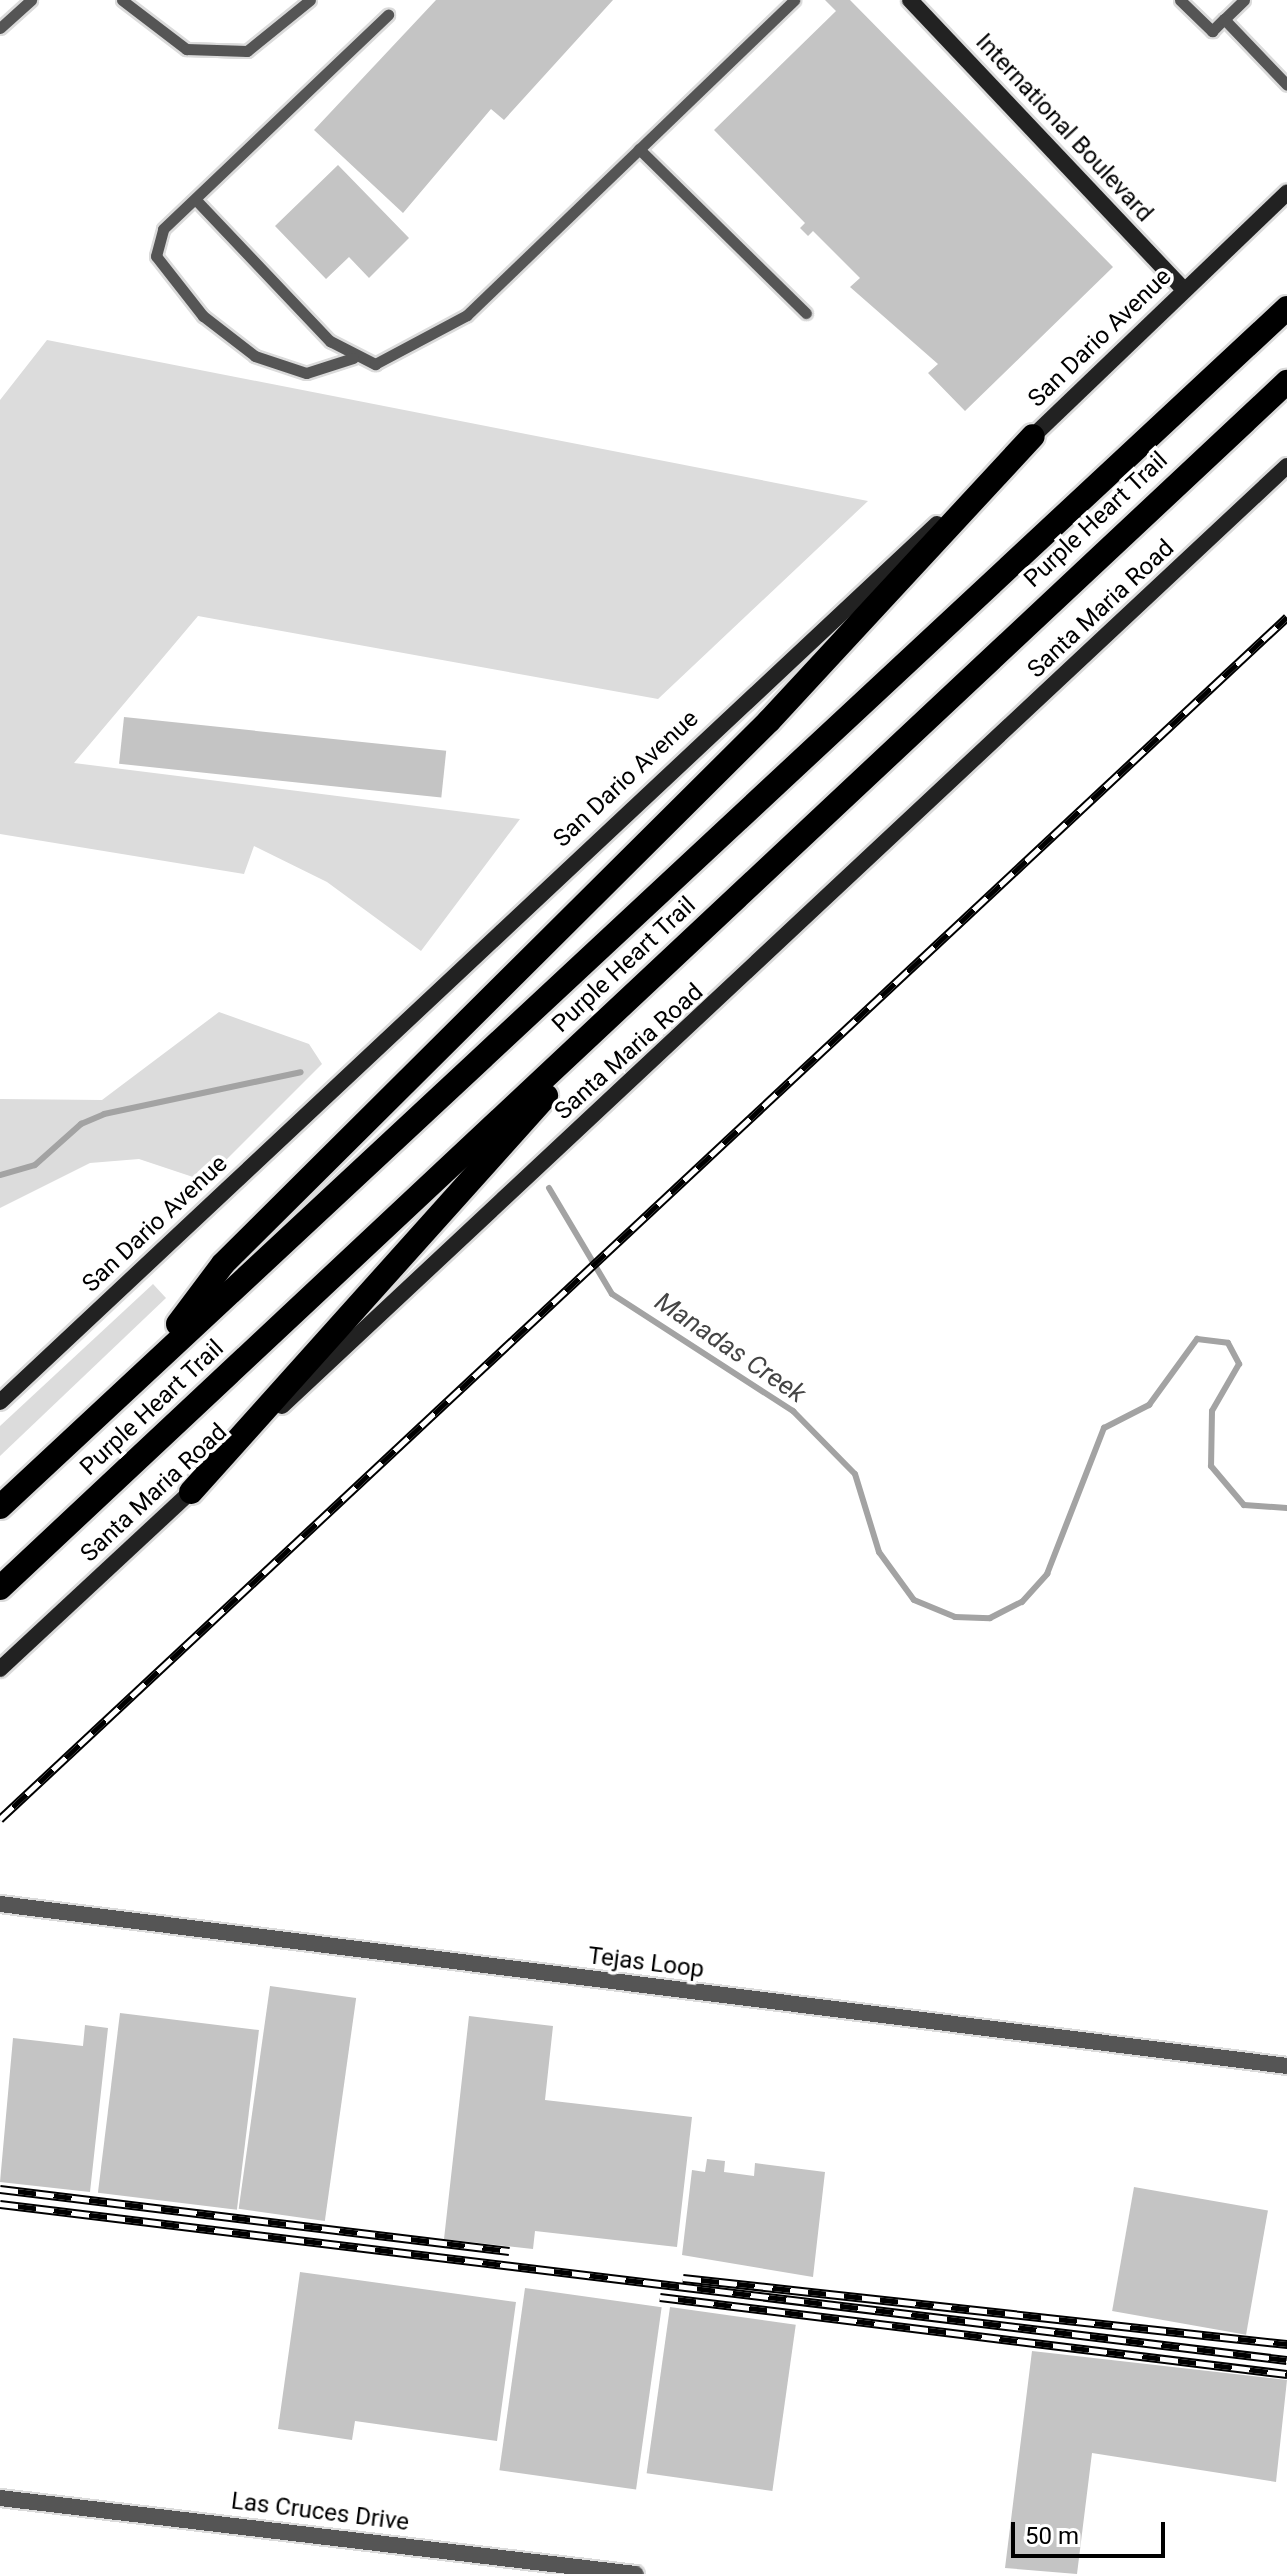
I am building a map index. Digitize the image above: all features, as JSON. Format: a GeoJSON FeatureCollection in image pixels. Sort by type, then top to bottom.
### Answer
{"type":"FeatureCollection","features":[{"type":"Feature","properties":{"kind":"highway","name":"Purple Heart Trail"},"geometry":{"type":"LineString","coordinates":[[0,1507],[1287,308]]}},
{"type":"Feature","properties":{"kind":"highway","name":"Purple Heart Trail"},"geometry":{"type":"LineString","coordinates":[[0,1588],[1287,382]]}},
{"type":"Feature","properties":{"kind":"highway"},"geometry":{"type":"LineString","coordinates":[[139,1376],[223,1264],[769,721],[1033,436]]}},
{"type":"Feature","properties":{"kind":"highway"},"geometry":{"type":"LineString","coordinates":[[191,1492],[654,975]]}},
{"type":"Feature","properties":{"kind":"main road","name":"International Boulevard"},"geometry":{"type":"LineString","coordinates":[[910,0],[1184,290]]}},
{"type":"Feature","properties":{"kind":"main road","name":"San Dario Avenue"},"geometry":{"type":"LineString","coordinates":[[0,1402],[1033,436],[1287,193]]}},
{"type":"Feature","properties":{"kind":"main road","name":"Santa Maria Road"},"geometry":{"type":"LineString","coordinates":[[0,1669],[1287,466]]}},
{"type":"Feature","properties":{"kind":"street","name":"Tejas Loop"},"geometry":{"type":"LineString","coordinates":[[0,1904],[1287,2066]]}},
{"type":"Feature","properties":{"kind":"street","name":"Las Cruces Drive"},"geometry":{"type":"LineString","coordinates":[[0,2498],[635,2574]]}},
{"type":"Feature","properties":{"kind":"lane"},"geometry":{"type":"LineString","coordinates":[[0,28],[31,0]]}},
{"type":"Feature","properties":{"kind":"lane"},"geometry":{"type":"LineString","coordinates":[[122,0],[186,49],[247,51],[310,0]]}},
{"type":"Feature","properties":{"kind":"lane"},"geometry":{"type":"LineString","coordinates":[[196,200],[353,358],[375,364],[467,315],[794,0]]}},
{"type":"Feature","properties":{"kind":"lane"},"geometry":{"type":"LineString","coordinates":[[1180,0],[1212,31],[1244,0]]}},
{"type":"Feature","properties":{"kind":"lane"},"geometry":{"type":"LineString","coordinates":[[353,358],[306,373],[255,356],[203,316],[156,256],[163,229],[388,15]]}},
{"type":"Feature","properties":{"kind":"lane"},"geometry":{"type":"LineString","coordinates":[[1224,19],[1287,85]]}},
{"type":"Feature","properties":{"kind":"lane"},"geometry":{"type":"LineString","coordinates":[[639,149],[806,313]]}},
{"type":"Feature","properties":{"kind":"shaded area"},"geometry":{"type":"Polygon","coordinates":[[[47,340],[868,501],[658,699],[198,616],[74,763],[520,819],[421,951],[327,882],[254,846],[244,874],[0,834],[0,400],[47,340]]]}},
{"type":"Feature","properties":{"kind":"shaded area"},"geometry":{"type":"Polygon","coordinates":[[[219,1012],[309,1044],[322,1064],[205,1181],[139,1159],[90,1163],[0,1208],[0,1099],[102,1100],[219,1012]]]}},
{"type":"Feature","properties":{"kind":"shaded area"},"geometry":{"type":"Polygon","coordinates":[[[153,1284],[166,1298],[0,1456],[0,1426],[153,1284]]]}},
{"type":"Feature","properties":{"kind":"building"},"geometry":{"type":"Polygon","coordinates":[[[436,0],[613,0],[504,120],[491,109],[403,213],[314,130],[436,0]]]}},
{"type":"Feature","properties":{"kind":"building"},"geometry":{"type":"Polygon","coordinates":[[[825,0],[850,0],[1113,267],[965,411],[928,373],[938,364],[850,287],[860,278],[813,231],[808,236],[800,228],[805,223],[714,130],[836,11],[825,0]]]}},
{"type":"Feature","properties":{"kind":"building"},"geometry":{"type":"Polygon","coordinates":[[[338,165],[409,238],[369,278],[349,257],[326,279],[275,226],[338,165]]]}},
{"type":"Feature","properties":{"kind":"building"},"geometry":{"type":"Polygon","coordinates":[[[124,717],[446,751],[441,798],[119,764],[124,717]]]}},
{"type":"Feature","properties":{"kind":"building"},"geometry":{"type":"Polygon","coordinates":[[[270,1986],[356,1998],[325,2221],[239,2209],[270,1986]]]}},
{"type":"Feature","properties":{"kind":"building"},"geometry":{"type":"Polygon","coordinates":[[[120,2013],[259,2030],[237,2210],[98,2193],[120,2013]]]}},
{"type":"Feature","properties":{"kind":"building"},"geometry":{"type":"Polygon","coordinates":[[[469,2016],[553,2026],[545,2100],[692,2117],[677,2247],[535,2231],[533,2249],[444,2239],[469,2016]]]}},
{"type":"Feature","properties":{"kind":"building"},"geometry":{"type":"Polygon","coordinates":[[[85,2025],[108,2028],[90,2192],[0,2182],[13,2038],[83,2046],[85,2025]]]}},
{"type":"Feature","properties":{"kind":"building"},"geometry":{"type":"Polygon","coordinates":[[[707,2159],[725,2161],[724,2172],[754,2176],[755,2163],[825,2172],[813,2277],[682,2255],[692,2170],[705,2172],[707,2159]]]}},
{"type":"Feature","properties":{"kind":"building"},"geometry":{"type":"Polygon","coordinates":[[[1134,2187],[1268,2211],[1246,2335],[1112,2311],[1134,2187]]]}},
{"type":"Feature","properties":{"kind":"building"},"geometry":{"type":"Polygon","coordinates":[[[300,2272],[516,2302],[497,2441],[355,2421],[352,2440],[278,2429],[300,2272]]]}},
{"type":"Feature","properties":{"kind":"building"},"geometry":{"type":"Polygon","coordinates":[[[525,2288],[662,2307],[636,2489],[499,2470],[525,2288]]]}},
{"type":"Feature","properties":{"kind":"building"},"geometry":{"type":"Polygon","coordinates":[[[670,2307],[796,2325],[772,2491],[647,2473],[670,2307]]]}},
{"type":"Feature","properties":{"kind":"building"},"geometry":{"type":"Polygon","coordinates":[[[1032,2351],[1287,2380],[1276,2482],[1092,2453],[1077,2574],[1005,2568],[1032,2351]]]}},
{"type":"Feature","properties":{"kind":"waterway","name":"Manadas Creek"},"geometry":{"type":"LineString","coordinates":[[0,1175],[35,1165],[81,1124],[104,1114],[301,1072]]}},
{"type":"Feature","properties":{"kind":"waterway","name":"Manadas Creek"},"geometry":{"type":"LineString","coordinates":[[549,1188],[612,1294],[793,1411],[855,1474],[879,1552],[914,1600],[955,1617],[990,1618],[1022,1602],[1047,1574],[1104,1428],[1149,1405],[1197,1339],[1228,1343],[1239,1364],[1212,1411],[1211,1466],[1244,1505],[1287,1508]]}},
{"type":"Feature","properties":{"kind":"railway"},"geometry":{"type":"LineString","coordinates":[[0,1819],[1287,617]]}},
{"type":"Feature","properties":{"kind":"railway"},"geometry":{"type":"LineString","coordinates":[[0,2189],[509,2251]]}},
{"type":"Feature","properties":{"kind":"railway"},"geometry":{"type":"LineString","coordinates":[[0,2204],[1287,2360]]}},
{"type":"Feature","properties":{"kind":"railway"},"geometry":{"type":"LineString","coordinates":[[683,2278],[1287,2344]]}},
{"type":"Feature","properties":{"kind":"railway"},"geometry":{"type":"LineString","coordinates":[[660,2297],[1287,2374]]}}]}
